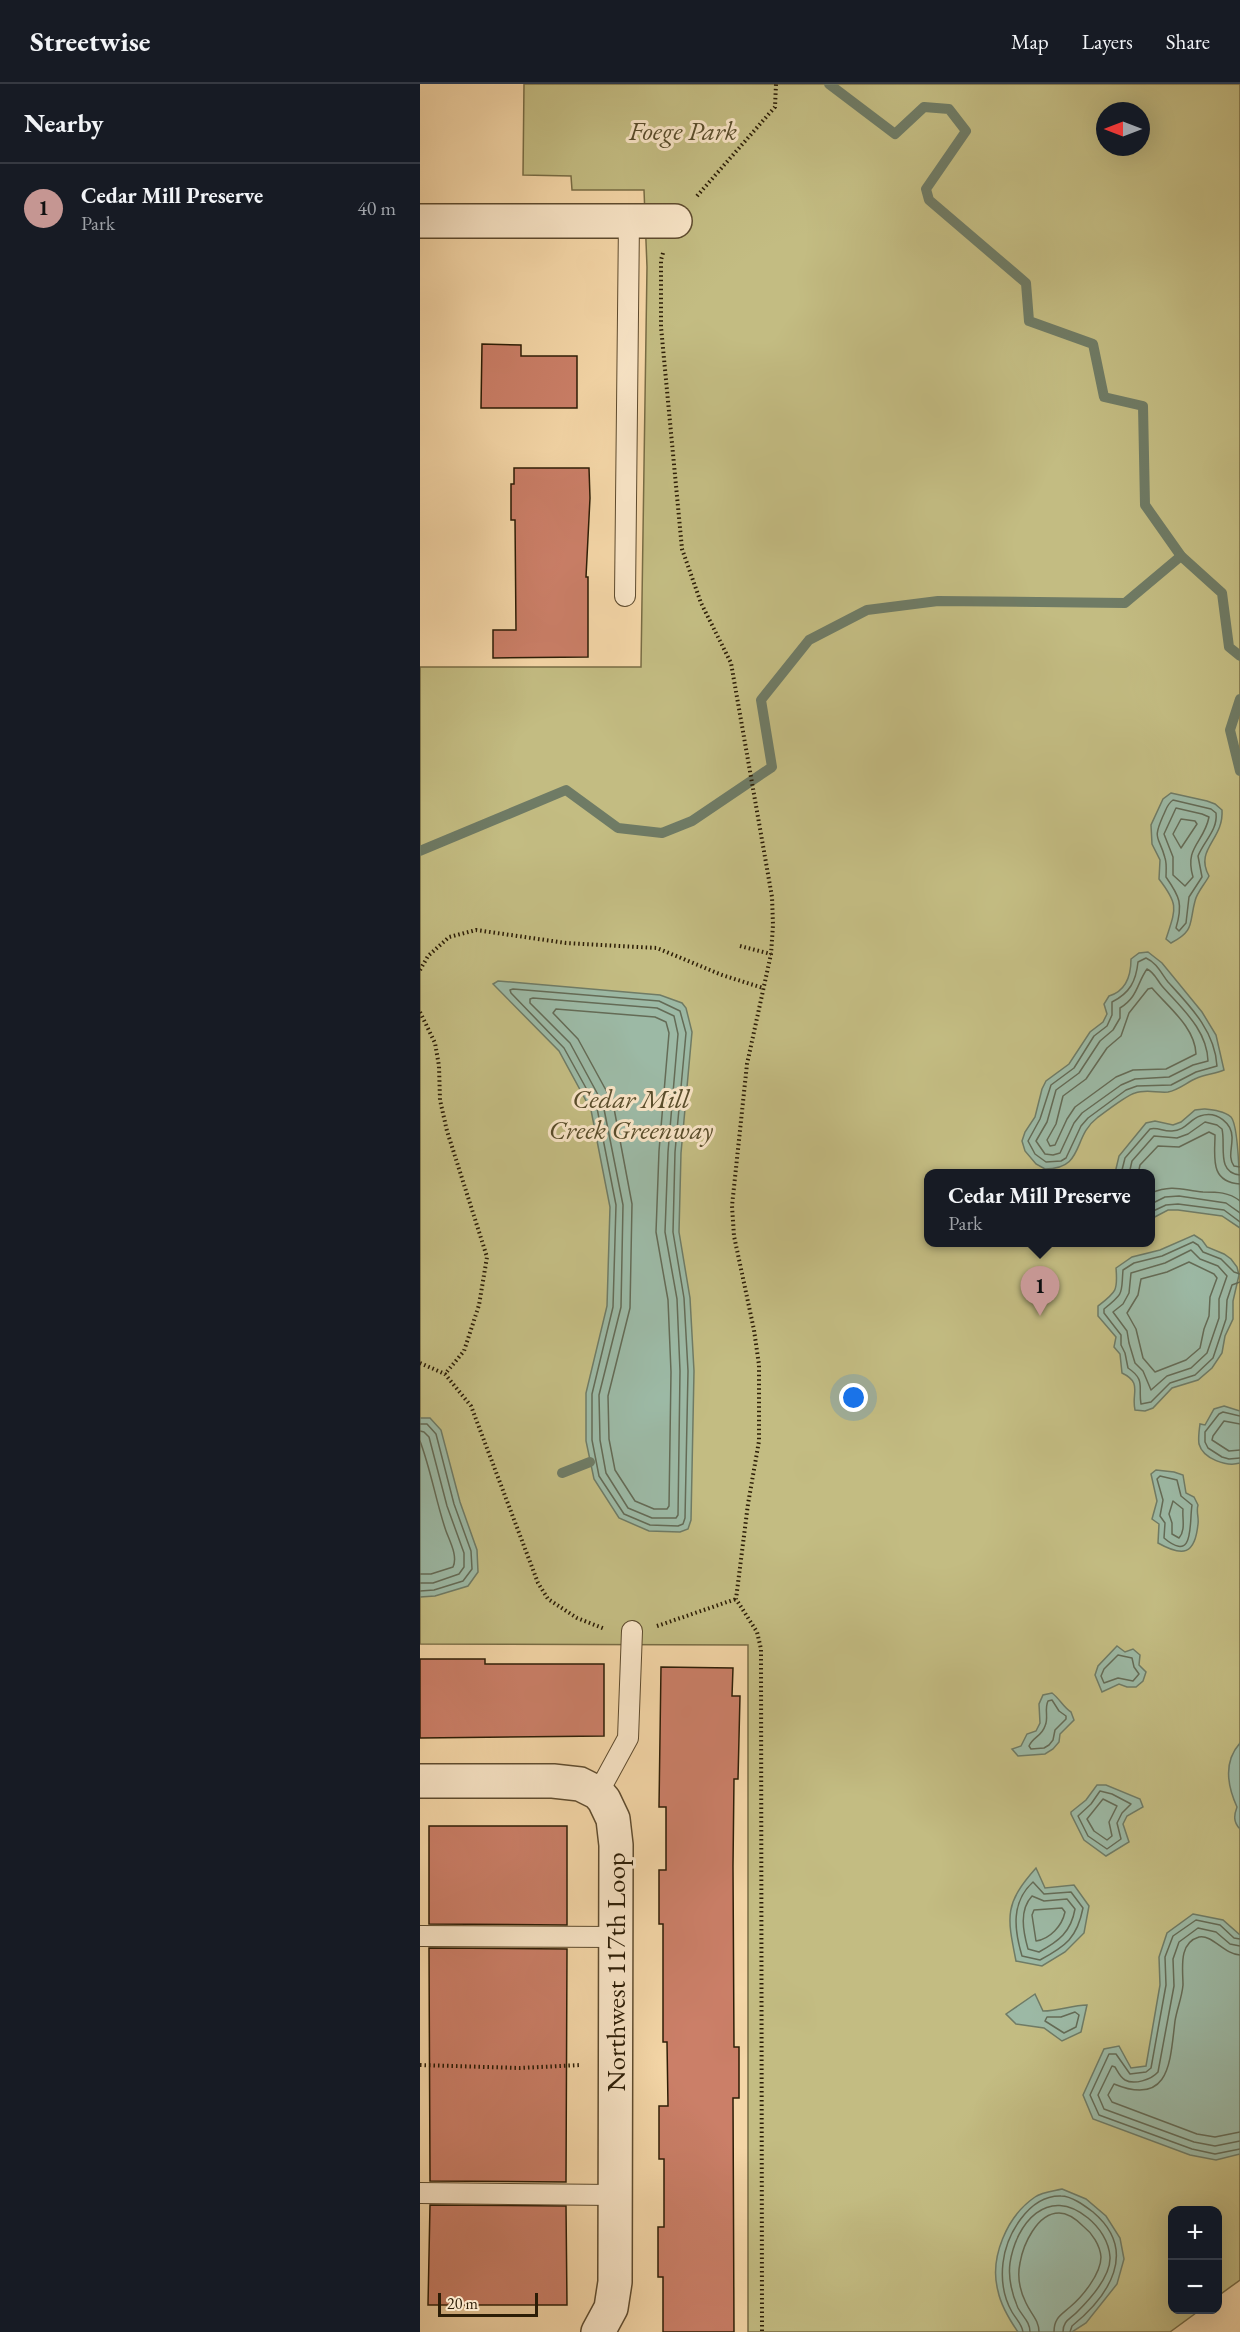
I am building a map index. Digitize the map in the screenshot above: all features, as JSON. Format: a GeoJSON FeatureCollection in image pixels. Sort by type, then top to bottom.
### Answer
{"type":"FeatureCollection","features":[{"type":"Feature","properties":{"kind":"street"},"geometry":{"type":"LineString","coordinates":[[420,221],[675,221]]}},
{"type":"Feature","properties":{"kind":"street"},"geometry":{"type":"LineString","coordinates":[[420,1781],[553,1781],[580,1784],[598,1793]]}},
{"type":"Feature","properties":{"kind":"street","name":"Northwest 117th Loop"},"geometry":{"type":"LineString","coordinates":[[598,1793],[609,1809],[615,1831],[616,1937],[614,2289],[610,2308],[598,2332]]}},
{"type":"Feature","properties":{"kind":"lane"},"geometry":{"type":"LineString","coordinates":[[625,596],[629,220]]}},
{"type":"Feature","properties":{"kind":"lane"},"geometry":{"type":"LineString","coordinates":[[598,1793],[628,1738],[632,1631]]}},
{"type":"Feature","properties":{"kind":"lane"},"geometry":{"type":"LineString","coordinates":[[420,1936],[616,1937]]}},
{"type":"Feature","properties":{"kind":"lane"},"geometry":{"type":"LineString","coordinates":[[420,2193],[615,2195]]}},
{"type":"Feature","properties":{"kind":"path"},"geometry":{"type":"LineString","coordinates":[[762,2332],[761,1649],[757,1632],[736,1599],[748,1504],[759,1441],[759,1365],[734,1236],[732,1206],[747,1064],[771,954],[774,925],[772,897],[731,663],[701,603],[682,549],[661,327],[661,260],[675,221],[775,107],[776,84]]}},
{"type":"Feature","properties":{"kind":"path"},"geometry":{"type":"LineString","coordinates":[[420,970],[428,956],[449,937],[476,930],[566,943],[657,948],[722,975],[763,988]]}},
{"type":"Feature","properties":{"kind":"path"},"geometry":{"type":"LineString","coordinates":[[740,946],[771,954]]}},
{"type":"Feature","properties":{"kind":"path"},"geometry":{"type":"LineString","coordinates":[[420,1012],[435,1043],[439,1066],[440,1100],[447,1131],[487,1257],[479,1305],[464,1350],[445,1374]]}},
{"type":"Feature","properties":{"kind":"path"},"geometry":{"type":"LineString","coordinates":[[420,1363],[445,1374],[471,1406],[528,1552]]}},
{"type":"Feature","properties":{"kind":"path"},"geometry":{"type":"LineString","coordinates":[[420,2065],[520,2068],[564,2065],[616,2066]]}},
{"type":"Feature","properties":{"kind":"green space"},"geometry":{"type":"Polygon","coordinates":[[[524,84],[1240,84],[1240,2280],[1222,2293],[1222,2206],[1168,2206],[1168,2314],[1195,2314],[1170,2332],[748,2332],[748,1645],[420,1644],[420,667],[641,667],[647,267],[644,190],[572,190],[571,176],[523,175],[524,84]]]}},
{"type":"Feature","properties":{"kind":"water"},"geometry":{"type":"Polygon","coordinates":[[[1171,793],[1207,801],[1222,810],[1219,829],[1205,859],[1205,867],[1209,876],[1196,898],[1190,926],[1179,939],[1171,943],[1166,939],[1172,920],[1173,901],[1159,879],[1160,860],[1152,844],[1151,825],[1163,799],[1171,793]]]}},
{"type":"Feature","properties":{"kind":"water"},"geometry":{"type":"Polygon","coordinates":[[[1148,952],[1162,963],[1202,1012],[1216,1035],[1224,1070],[1197,1078],[1172,1091],[1143,1091],[1127,1097],[1089,1126],[1077,1151],[1066,1164],[1058,1168],[1045,1169],[1036,1164],[1025,1151],[1022,1141],[1035,1117],[1042,1089],[1046,1081],[1069,1064],[1090,1032],[1103,1022],[1107,1014],[1104,1004],[1109,996],[1120,990],[1126,982],[1131,959],[1139,953],[1148,952]]]}},
{"type":"Feature","properties":{"kind":"water"},"geometry":{"type":"Polygon","coordinates":[[[498,981],[660,995],[682,1003],[686,1008],[692,1032],[681,1153],[679,1232],[690,1298],[694,1371],[691,1520],[688,1529],[680,1532],[649,1531],[619,1518],[594,1479],[586,1441],[586,1393],[607,1306],[610,1207],[591,1110],[559,1051],[493,984],[498,981]]]}},
{"type":"Feature","properties":{"kind":"water"},"geometry":{"type":"Polygon","coordinates":[[[1204,1109],[1225,1113],[1231,1117],[1234,1124],[1239,1170],[1240,1228],[1222,1216],[1178,1210],[1168,1210],[1155,1217],[1155,1169],[1116,1169],[1119,1156],[1146,1123],[1155,1121],[1173,1125],[1181,1122],[1195,1110],[1204,1109]]]}},
{"type":"Feature","properties":{"kind":"water"},"geometry":{"type":"Polygon","coordinates":[[[1194,1235],[1207,1247],[1231,1259],[1239,1275],[1233,1301],[1233,1319],[1225,1336],[1222,1353],[1212,1368],[1198,1380],[1172,1388],[1153,1408],[1145,1411],[1135,1410],[1134,1385],[1122,1373],[1120,1354],[1114,1347],[1116,1337],[1098,1316],[1098,1306],[1109,1297],[1116,1286],[1116,1268],[1132,1257],[1160,1250],[1194,1235]]]}},
{"type":"Feature","properties":{"kind":"water"},"geometry":{"type":"Polygon","coordinates":[[[1224,1406],[1240,1411],[1240,1463],[1229,1464],[1216,1461],[1205,1454],[1199,1444],[1200,1424],[1205,1425],[1214,1409],[1224,1406]]]}},
{"type":"Feature","properties":{"kind":"water"},"geometry":{"type":"Polygon","coordinates":[[[420,1418],[430,1418],[441,1430],[460,1502],[477,1550],[478,1572],[468,1586],[435,1596],[420,1597],[420,1418]]]}},
{"type":"Feature","properties":{"kind":"water"},"geometry":{"type":"Polygon","coordinates":[[[1156,1470],[1183,1475],[1186,1493],[1194,1497],[1198,1505],[1194,1542],[1186,1550],[1174,1550],[1158,1543],[1159,1524],[1152,1519],[1157,1501],[1151,1474],[1156,1470]]]}},
{"type":"Feature","properties":{"kind":"water"},"geometry":{"type":"Polygon","coordinates":[[[1117,1646],[1125,1652],[1133,1649],[1140,1655],[1139,1665],[1146,1672],[1143,1681],[1136,1687],[1119,1684],[1102,1692],[1095,1675],[1098,1666],[1117,1646]]]}},
{"type":"Feature","properties":{"kind":"water"},"geometry":{"type":"Polygon","coordinates":[[[1052,1693],[1071,1712],[1074,1720],[1060,1734],[1059,1742],[1053,1749],[1045,1754],[1018,1756],[1012,1749],[1021,1746],[1027,1734],[1036,1731],[1040,1723],[1039,1704],[1043,1695],[1052,1693]]]}},
{"type":"Feature","properties":{"kind":"water"},"geometry":{"type":"Polygon","coordinates":[[[1240,1743],[1240,1829],[1235,1821],[1237,1807],[1228,1774],[1231,1758],[1240,1743]]]}},
{"type":"Feature","properties":{"kind":"water"},"geometry":{"type":"Polygon","coordinates":[[[1097,1785],[1106,1785],[1140,1799],[1143,1807],[1127,1816],[1123,1824],[1129,1842],[1106,1856],[1084,1840],[1071,1814],[1086,1800],[1097,1785]]]}},
{"type":"Feature","properties":{"kind":"water"},"geometry":{"type":"Polygon","coordinates":[[[1036,1868],[1045,1888],[1074,1885],[1089,1906],[1084,1933],[1065,1952],[1042,1966],[1016,1961],[1010,1921],[1013,1901],[1036,1868]]]}},
{"type":"Feature","properties":{"kind":"water"},"geometry":{"type":"Polygon","coordinates":[[[1193,1914],[1223,1920],[1240,1935],[1240,2154],[1216,2160],[1190,2155],[1093,2119],[1083,2095],[1104,2049],[1119,2046],[1131,2068],[1146,2066],[1160,1985],[1159,1957],[1167,1933],[1193,1914]]]}},
{"type":"Feature","properties":{"kind":"water"},"geometry":{"type":"Polygon","coordinates":[[[1035,1994],[1043,2011],[1087,2005],[1081,2032],[1062,2041],[1044,2028],[1016,2024],[1006,2014],[1035,1994]]]}},
{"type":"Feature","properties":{"kind":"water"},"geometry":{"type":"Polygon","coordinates":[[[1062,2189],[1086,2199],[1106,2216],[1120,2238],[1124,2259],[1117,2284],[1086,2323],[1072,2332],[1018,2332],[999,2297],[996,2278],[998,2252],[1009,2226],[1025,2205],[1038,2195],[1062,2189]]]}},
{"type":"Feature","properties":{"kind":"building"},"geometry":{"type":"Polygon","coordinates":[[[482,344],[521,345],[521,356],[577,356],[577,408],[481,408],[482,344]]]}},
{"type":"Feature","properties":{"kind":"building"},"geometry":{"type":"Polygon","coordinates":[[[514,468],[589,468],[590,498],[586,577],[588,577],[588,657],[493,658],[493,630],[516,630],[515,520],[511,520],[511,484],[514,484],[514,468]]]}},
{"type":"Feature","properties":{"kind":"building"},"geometry":{"type":"Polygon","coordinates":[[[420,1659],[485,1659],[485,1664],[604,1664],[604,1736],[420,1738],[420,1659]]]}},
{"type":"Feature","properties":{"kind":"building"},"geometry":{"type":"Polygon","coordinates":[[[661,1667],[733,1668],[732,1696],[740,1696],[738,1779],[734,1779],[733,1866],[734,2047],[739,2047],[739,2098],[733,2098],[734,2332],[663,2332],[663,2277],[658,2277],[658,2227],[664,2227],[664,2159],[659,2159],[659,2106],[668,2106],[667,2042],[663,2042],[663,1924],[659,1924],[659,1870],[666,1870],[666,1807],[659,1807],[661,1667]]]}},
{"type":"Feature","properties":{"kind":"building"},"geometry":{"type":"Polygon","coordinates":[[[429,1826],[567,1826],[567,1925],[429,1924],[429,1826]]]}},
{"type":"Feature","properties":{"kind":"building"},"geometry":{"type":"Polygon","coordinates":[[[429,1948],[567,1949],[566,2182],[430,2181],[429,1948]]]}},
{"type":"Feature","properties":{"kind":"building"},"geometry":{"type":"Polygon","coordinates":[[[430,2205],[566,2206],[567,2305],[428,2305],[430,2205]]]}},
{"type":"Feature","properties":{"kind":"waterway"},"geometry":{"type":"LineString","coordinates":[[829,84],[895,134],[924,107],[949,109],[966,131],[926,189],[929,200],[1026,283],[1029,321],[1093,344],[1104,397],[1143,406],[1145,505],[1181,556],[1222,593],[1229,647],[1240,656]]}},
{"type":"Feature","properties":{"kind":"waterway"},"geometry":{"type":"LineString","coordinates":[[420,851],[566,790],[618,828],[662,833],[692,821],[772,767],[761,700],[809,640],[867,610],[938,601],[1125,603],[1181,556]]}},
{"type":"Feature","properties":{"kind":"waterway"},"geometry":{"type":"LineString","coordinates":[[1240,699],[1230,730],[1240,771]]}},
{"type":"Feature","properties":{"kind":"waterway"},"geometry":{"type":"LineString","coordinates":[[562,1473],[590,1462]]}},
{"type":"Feature","properties":{"kind":"place","name":"Cedar Mill Preserve"},"geometry":{"type":"Point","coordinates":[1040,1316]}},
{"type":"Feature","properties":{"kind":"park label","name":"Foege Park"},"geometry":{"type":"Point","coordinates":[683,131]}},
{"type":"Feature","properties":{"kind":"park label","name":"Cedar Mill Creek Greenway"},"geometry":{"type":"Point","coordinates":[631,1114]}}]}
